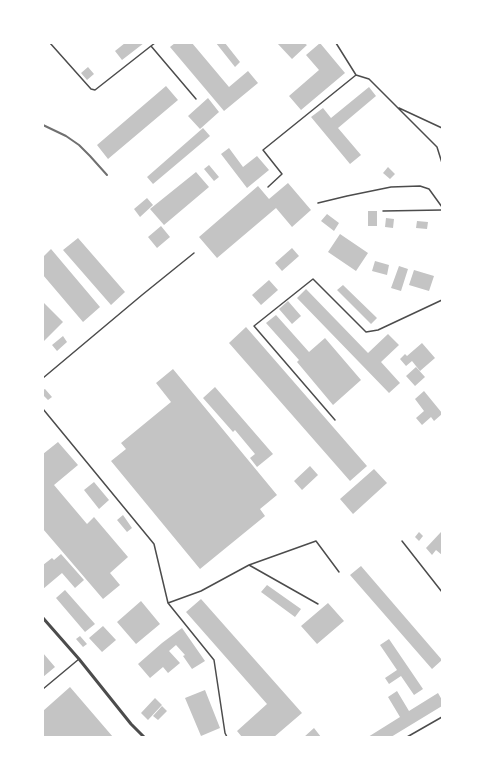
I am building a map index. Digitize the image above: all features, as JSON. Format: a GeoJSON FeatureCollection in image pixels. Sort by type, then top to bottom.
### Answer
{"type":"FeatureCollection","features":[{"type":"Feature","properties":{"kind":"street"},"geometry":{"type":"LineString","coordinates":[[43,618],[79,659],[131,724],[144,737]]}},
{"type":"Feature","properties":{"kind":"lane"},"geometry":{"type":"LineString","coordinates":[[50,43],[91,89],[95,90],[155,43]]}},
{"type":"Feature","properties":{"kind":"lane"},"geometry":{"type":"LineString","coordinates":[[336,43],[356,75],[369,79],[437,147],[442,163]]}},
{"type":"Feature","properties":{"kind":"lane"},"geometry":{"type":"LineString","coordinates":[[151,46],[196,99]]}},
{"type":"Feature","properties":{"kind":"lane"},"geometry":{"type":"LineString","coordinates":[[268,187],[282,174],[262,150],[356,75]]}},
{"type":"Feature","properties":{"kind":"lane"},"geometry":{"type":"LineString","coordinates":[[397,107],[442,128]]}},
{"type":"Feature","properties":{"kind":"lane"},"geometry":{"type":"LineString","coordinates":[[318,203],[391,187],[420,186],[429,189],[442,207]]}},
{"type":"Feature","properties":{"kind":"lane"},"geometry":{"type":"LineString","coordinates":[[382,211],[442,210]]}},
{"type":"Feature","properties":{"kind":"lane"},"geometry":{"type":"LineString","coordinates":[[43,378],[194,253]]}},
{"type":"Feature","properties":{"kind":"lane"},"geometry":{"type":"LineString","coordinates":[[335,420],[254,326],[313,279],[366,332],[378,330],[442,300]]}},
{"type":"Feature","properties":{"kind":"lane"},"geometry":{"type":"LineString","coordinates":[[43,409],[154,544],[168,603],[214,660],[225,734],[227,737]]}},
{"type":"Feature","properties":{"kind":"lane"},"geometry":{"type":"LineString","coordinates":[[168,603],[201,591],[249,565],[316,541],[339,572]]}},
{"type":"Feature","properties":{"kind":"lane"},"geometry":{"type":"LineString","coordinates":[[402,541],[442,592]]}},
{"type":"Feature","properties":{"kind":"lane"},"geometry":{"type":"LineString","coordinates":[[249,565],[318,604]]}},
{"type":"Feature","properties":{"kind":"lane"},"geometry":{"type":"LineString","coordinates":[[43,689],[79,659]]}},
{"type":"Feature","properties":{"kind":"lane"},"geometry":{"type":"LineString","coordinates":[[407,737],[442,717]]}},
{"type":"Feature","properties":{"kind":"building"},"geometry":{"type":"Polygon","coordinates":[[[125,43],[144,43],[122,60],[115,51],[125,43]]]}},
{"type":"Feature","properties":{"kind":"building"},"geometry":{"type":"Polygon","coordinates":[[[175,43],[192,43],[229,87],[248,71],[258,83],[224,111],[170,47],[175,43]]]}},
{"type":"Feature","properties":{"kind":"building"},"geometry":{"type":"Polygon","coordinates":[[[216,43],[225,43],[240,62],[235,67],[216,43]]]}},
{"type":"Feature","properties":{"kind":"building"},"geometry":{"type":"Polygon","coordinates":[[[277,43],[304,43],[307,45],[292,59],[277,43]]]}},
{"type":"Feature","properties":{"kind":"building"},"geometry":{"type":"Polygon","coordinates":[[[320,43],[345,73],[301,110],[289,96],[319,70],[306,55],[320,43]]]}},
{"type":"Feature","properties":{"kind":"building"},"geometry":{"type":"Polygon","coordinates":[[[88,67],[94,74],[87,80],[81,73],[88,67]]]}},
{"type":"Feature","properties":{"kind":"building"},"geometry":{"type":"Polygon","coordinates":[[[166,86],[178,100],[108,159],[97,145],[166,86]]]}},
{"type":"Feature","properties":{"kind":"building"},"geometry":{"type":"Polygon","coordinates":[[[369,87],[376,96],[338,128],[361,155],[350,164],[311,117],[323,108],[331,118],[369,87]]]}},
{"type":"Feature","properties":{"kind":"building"},"geometry":{"type":"Polygon","coordinates":[[[208,98],[219,112],[200,129],[188,116],[208,98]]]}},
{"type":"Feature","properties":{"kind":"building"},"geometry":{"type":"Polygon","coordinates":[[[203,128],[210,136],[153,184],[147,177],[203,128]]]}},
{"type":"Feature","properties":{"kind":"building"},"geometry":{"type":"Polygon","coordinates":[[[229,148],[243,167],[257,156],[269,170],[247,188],[221,154],[229,148]]]}},
{"type":"Feature","properties":{"kind":"building"},"geometry":{"type":"Polygon","coordinates":[[[209,165],[219,177],[214,181],[204,169],[209,165]]]}},
{"type":"Feature","properties":{"kind":"building"},"geometry":{"type":"Polygon","coordinates":[[[388,167],[395,174],[390,179],[383,173],[388,167]]]}},
{"type":"Feature","properties":{"kind":"building"},"geometry":{"type":"Polygon","coordinates":[[[196,172],[209,187],[164,225],[150,209],[196,172]]]}},
{"type":"Feature","properties":{"kind":"building"},"geometry":{"type":"Polygon","coordinates":[[[288,183],[311,210],[292,227],[276,208],[217,258],[199,237],[258,186],[269,199],[288,183]]]}},
{"type":"Feature","properties":{"kind":"building"},"geometry":{"type":"Polygon","coordinates":[[[147,198],[153,205],[140,217],[134,209],[147,198]]]}},
{"type":"Feature","properties":{"kind":"building"},"geometry":{"type":"Polygon","coordinates":[[[368,211],[377,211],[377,226],[368,226],[368,211]]]}},
{"type":"Feature","properties":{"kind":"building"},"geometry":{"type":"Polygon","coordinates":[[[327,214],[339,223],[334,231],[321,221],[327,214]]]}},
{"type":"Feature","properties":{"kind":"building"},"geometry":{"type":"Polygon","coordinates":[[[386,218],[394,219],[393,228],[385,227],[386,218]]]}},
{"type":"Feature","properties":{"kind":"building"},"geometry":{"type":"Polygon","coordinates":[[[417,221],[428,222],[427,229],[416,228],[417,221]]]}},
{"type":"Feature","properties":{"kind":"building"},"geometry":{"type":"Polygon","coordinates":[[[161,226],[170,237],[157,248],[148,237],[161,226]]]}},
{"type":"Feature","properties":{"kind":"building"},"geometry":{"type":"Polygon","coordinates":[[[340,234],[368,253],[356,271],[328,252],[340,234]]]}},
{"type":"Feature","properties":{"kind":"building"},"geometry":{"type":"Polygon","coordinates":[[[78,238],[125,292],[111,305],[63,250],[78,238]]]}},
{"type":"Feature","properties":{"kind":"building"},"geometry":{"type":"Polygon","coordinates":[[[292,248],[299,256],[282,271],[275,263],[292,248]]]}},
{"type":"Feature","properties":{"kind":"building"},"geometry":{"type":"Polygon","coordinates":[[[51,249],[100,307],[83,322],[43,275],[43,257],[51,249]]]}},
{"type":"Feature","properties":{"kind":"building"},"geometry":{"type":"Polygon","coordinates":[[[375,261],[389,265],[387,275],[372,271],[375,261]]]}},
{"type":"Feature","properties":{"kind":"building"},"geometry":{"type":"Polygon","coordinates":[[[399,266],[408,269],[401,291],[391,288],[399,266]]]}},
{"type":"Feature","properties":{"kind":"building"},"geometry":{"type":"Polygon","coordinates":[[[414,270],[434,276],[429,291],[409,285],[414,270]]]}},
{"type":"Feature","properties":{"kind":"building"},"geometry":{"type":"Polygon","coordinates":[[[269,280],[278,290],[261,305],[252,295],[269,280]]]}},
{"type":"Feature","properties":{"kind":"building"},"geometry":{"type":"Polygon","coordinates":[[[343,285],[377,318],[371,324],[337,290],[343,285]]]}},
{"type":"Feature","properties":{"kind":"building"},"geometry":{"type":"Polygon","coordinates":[[[306,289],[368,353],[388,334],[399,345],[381,362],[400,383],[389,393],[297,298],[306,289]]]}},
{"type":"Feature","properties":{"kind":"building"},"geometry":{"type":"Polygon","coordinates":[[[288,301],[301,316],[292,324],[279,309],[288,301]]]}},
{"type":"Feature","properties":{"kind":"building"},"geometry":{"type":"Polygon","coordinates":[[[43,302],[63,322],[43,342],[43,302]]]}},
{"type":"Feature","properties":{"kind":"building"},"geometry":{"type":"Polygon","coordinates":[[[276,315],[309,352],[325,338],[361,380],[333,405],[297,362],[299,360],[266,323],[276,315]]]}},
{"type":"Feature","properties":{"kind":"building"},"geometry":{"type":"Polygon","coordinates":[[[246,327],[367,466],[350,481],[229,343],[246,327]]]}},
{"type":"Feature","properties":{"kind":"building"},"geometry":{"type":"Polygon","coordinates":[[[63,336],[67,342],[57,351],[52,345],[63,336]]]}},
{"type":"Feature","properties":{"kind":"building"},"geometry":{"type":"Polygon","coordinates":[[[422,343],[435,358],[420,371],[412,361],[406,366],[400,359],[405,354],[407,356],[422,343]]]}},
{"type":"Feature","properties":{"kind":"building"},"geometry":{"type":"Polygon","coordinates":[[[416,367],[425,377],[415,386],[406,376],[416,367]]]}},
{"type":"Feature","properties":{"kind":"building"},"geometry":{"type":"Polygon","coordinates":[[[173,369],[277,495],[260,509],[265,516],[200,569],[111,461],[126,449],[121,443],[171,402],[156,383],[173,369]]]}},
{"type":"Feature","properties":{"kind":"building"},"geometry":{"type":"Polygon","coordinates":[[[215,387],[273,454],[257,467],[250,458],[255,454],[235,430],[233,432],[203,398],[215,387]]]}},
{"type":"Feature","properties":{"kind":"building"},"geometry":{"type":"Polygon","coordinates":[[[45,389],[52,397],[48,400],[43,395],[43,390],[45,389]]]}},
{"type":"Feature","properties":{"kind":"building"},"geometry":{"type":"Polygon","coordinates":[[[424,391],[442,414],[434,421],[431,417],[422,425],[416,418],[424,411],[415,399],[424,391]]]}},
{"type":"Feature","properties":{"kind":"building"},"geometry":{"type":"Polygon","coordinates":[[[58,442],[78,465],[54,485],[87,524],[94,517],[128,557],[110,573],[120,585],[103,599],[43,529],[43,454],[58,442]]]}},
{"type":"Feature","properties":{"kind":"building"},"geometry":{"type":"Polygon","coordinates":[[[310,466],[318,475],[302,490],[294,481],[310,466]]]}},
{"type":"Feature","properties":{"kind":"building"},"geometry":{"type":"Polygon","coordinates":[[[374,469],[387,483],[353,514],[340,499],[374,469]]]}},
{"type":"Feature","properties":{"kind":"building"},"geometry":{"type":"Polygon","coordinates":[[[94,482],[109,500],[99,509],[84,490],[94,482]]]}},
{"type":"Feature","properties":{"kind":"building"},"geometry":{"type":"Polygon","coordinates":[[[123,515],[132,528],[127,532],[117,520],[123,515]]]}},
{"type":"Feature","properties":{"kind":"building"},"geometry":{"type":"Polygon","coordinates":[[[419,532],[423,536],[419,541],[415,537],[419,532]]]}},
{"type":"Feature","properties":{"kind":"building"},"geometry":{"type":"Polygon","coordinates":[[[441,532],[442,555],[436,550],[432,555],[426,548],[441,532]]]}},
{"type":"Feature","properties":{"kind":"building"},"geometry":{"type":"Polygon","coordinates":[[[61,554],[84,580],[75,588],[62,573],[43,589],[43,565],[52,558],[54,560],[61,554]]]}},
{"type":"Feature","properties":{"kind":"building"},"geometry":{"type":"Polygon","coordinates":[[[361,566],[442,660],[432,669],[350,575],[361,566]]]}},
{"type":"Feature","properties":{"kind":"building"},"geometry":{"type":"Polygon","coordinates":[[[267,585],[301,609],[295,617],[261,592],[267,585]]]}},
{"type":"Feature","properties":{"kind":"building"},"geometry":{"type":"Polygon","coordinates":[[[65,590],[95,624],[85,632],[56,598],[65,590]]]}},
{"type":"Feature","properties":{"kind":"building"},"geometry":{"type":"Polygon","coordinates":[[[201,599],[302,713],[274,737],[242,737],[237,731],[267,704],[186,612],[201,599]]]}},
{"type":"Feature","properties":{"kind":"building"},"geometry":{"type":"Polygon","coordinates":[[[141,601],[160,624],[136,644],[117,622],[141,601]]]}},
{"type":"Feature","properties":{"kind":"building"},"geometry":{"type":"Polygon","coordinates":[[[328,603],[344,621],[317,644],[301,626],[328,603]]]}},
{"type":"Feature","properties":{"kind":"building"},"geometry":{"type":"Polygon","coordinates":[[[103,626],[116,640],[102,652],[89,638],[103,626]]]}},
{"type":"Feature","properties":{"kind":"building"},"geometry":{"type":"Polygon","coordinates":[[[182,628],[205,661],[192,669],[183,656],[185,655],[176,645],[169,651],[180,663],[168,673],[163,667],[150,678],[138,664],[182,628]]]}},
{"type":"Feature","properties":{"kind":"building"},"geometry":{"type":"Polygon","coordinates":[[[80,636],[87,644],[83,647],[76,639],[80,636]]]}},
{"type":"Feature","properties":{"kind":"building"},"geometry":{"type":"Polygon","coordinates":[[[389,639],[423,689],[414,695],[401,676],[389,684],[385,678],[397,670],[380,645],[389,639]]]}},
{"type":"Feature","properties":{"kind":"building"},"geometry":{"type":"Polygon","coordinates":[[[43,653],[55,667],[43,677],[43,653]]]}},
{"type":"Feature","properties":{"kind":"building"},"geometry":{"type":"Polygon","coordinates":[[[70,687],[113,737],[43,737],[43,711],[70,687]]]}},
{"type":"Feature","properties":{"kind":"building"},"geometry":{"type":"Polygon","coordinates":[[[205,690],[220,728],[201,736],[185,698],[205,690]]]}},
{"type":"Feature","properties":{"kind":"building"},"geometry":{"type":"Polygon","coordinates":[[[397,691],[409,711],[438,693],[442,700],[442,706],[391,737],[368,737],[400,717],[388,697],[397,691]]]}},
{"type":"Feature","properties":{"kind":"building"},"geometry":{"type":"Polygon","coordinates":[[[155,698],[162,705],[148,720],[141,713],[155,698]]]}},
{"type":"Feature","properties":{"kind":"building"},"geometry":{"type":"Polygon","coordinates":[[[162,706],[167,711],[158,720],[153,716],[162,706]]]}},
{"type":"Feature","properties":{"kind":"building"},"geometry":{"type":"Polygon","coordinates":[[[314,728],[321,737],[304,737],[314,728]]]}},
{"type":"Feature","properties":{"kind":"railway"},"geometry":{"type":"LineString","coordinates":[[43,125],[66,136],[79,145],[107,175]]}}]}
